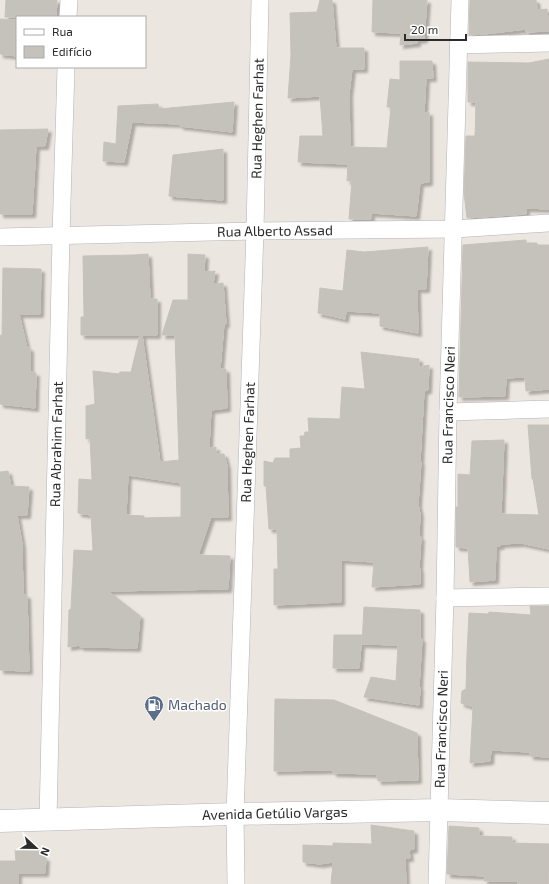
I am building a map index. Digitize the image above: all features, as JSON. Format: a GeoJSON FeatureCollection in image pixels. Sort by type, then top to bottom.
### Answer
{"type":"FeatureCollection","features":[{"type":"Feature","properties":{"kind":"street"},"geometry":{"type":"LineString","coordinates":[[68,16],[69,0]]}},
{"type":"Feature","properties":{"kind":"street","name":"Rua Heghen Farhat"},"geometry":{"type":"LineString","coordinates":[[236,884],[235,814],[255,231],[260,0]]}},
{"type":"Feature","properties":{"kind":"street","name":"Rua Francisco Neri"},"geometry":{"type":"LineString","coordinates":[[437,884],[445,598],[448,412],[460,0]]}},
{"type":"Feature","properties":{"kind":"street"},"geometry":{"type":"LineString","coordinates":[[458,45],[549,43]]}},
{"type":"Feature","properties":{"kind":"street","name":"Rua Abrahim Farhat"},"geometry":{"type":"LineString","coordinates":[[48,820],[66,68]]}},
{"type":"Feature","properties":{"kind":"street","name":"Rua Alberto Assad"},"geometry":{"type":"LineString","coordinates":[[0,237],[255,231],[454,229],[549,223]]}},
{"type":"Feature","properties":{"kind":"street"},"geometry":{"type":"LineString","coordinates":[[448,412],[549,409]]}},
{"type":"Feature","properties":{"kind":"street"},"geometry":{"type":"LineString","coordinates":[[445,598],[549,596]]}},
{"type":"Feature","properties":{"kind":"street","name":"Avenida Getúlio Vargas"},"geometry":{"type":"LineString","coordinates":[[0,821],[439,810],[549,813]]}},
{"type":"Feature","properties":{"kind":"building"},"geometry":{"type":"Polygon","coordinates":[[[6,0],[57,0],[56,16],[5,17],[6,0]]]}},
{"type":"Feature","properties":{"kind":"building"},"geometry":{"type":"Polygon","coordinates":[[[320,0],[332,0],[336,48],[364,48],[364,69],[352,69],[349,94],[350,147],[387,148],[391,107],[387,107],[390,79],[400,80],[400,61],[432,61],[433,78],[426,78],[424,113],[429,112],[429,182],[420,183],[416,216],[371,213],[371,219],[349,219],[352,180],[347,181],[348,164],[298,162],[300,136],[323,136],[320,96],[288,98],[291,55],[290,13],[317,12],[320,0]]]}},
{"type":"Feature","properties":{"kind":"building"},"geometry":{"type":"Polygon","coordinates":[[[373,0],[427,0],[424,39],[417,40],[417,43],[400,45],[401,33],[372,32],[373,0]]]}},
{"type":"Feature","properties":{"kind":"building"},"geometry":{"type":"Polygon","coordinates":[[[470,0],[536,0],[537,10],[547,9],[549,31],[526,32],[526,29],[469,35],[470,0]]]}},
{"type":"Feature","properties":{"kind":"building"},"geometry":{"type":"Polygon","coordinates":[[[0,19],[16,20],[16,56],[0,54],[0,19]]]}},
{"type":"Feature","properties":{"kind":"building"},"geometry":{"type":"Polygon","coordinates":[[[549,59],[549,209],[526,208],[526,214],[467,218],[464,193],[466,136],[475,136],[476,102],[468,102],[468,62],[529,63],[549,59]]]}},
{"type":"Feature","properties":{"kind":"building"},"geometry":{"type":"Polygon","coordinates":[[[234,102],[232,132],[180,126],[180,124],[132,122],[124,162],[103,161],[104,142],[116,144],[118,106],[158,104],[159,109],[234,102]]]}},
{"type":"Feature","properties":{"kind":"building"},"geometry":{"type":"Polygon","coordinates":[[[48,129],[45,146],[36,146],[32,214],[0,214],[0,130],[48,129]]]}},
{"type":"Feature","properties":{"kind":"building"},"geometry":{"type":"Polygon","coordinates":[[[223,149],[223,200],[169,196],[173,155],[223,149]]]}},
{"type":"Feature","properties":{"kind":"building"},"geometry":{"type":"Polygon","coordinates":[[[526,240],[526,243],[549,245],[549,389],[526,391],[525,377],[506,378],[505,396],[459,397],[463,245],[526,240]]]}},
{"type":"Feature","properties":{"kind":"building"},"geometry":{"type":"Polygon","coordinates":[[[428,247],[426,289],[417,289],[418,333],[380,326],[380,313],[346,311],[345,319],[318,313],[320,288],[343,291],[347,250],[364,252],[428,247]]]}},
{"type":"Feature","properties":{"kind":"building"},"geometry":{"type":"Polygon","coordinates":[[[148,254],[150,299],[157,299],[157,335],[142,335],[160,462],[179,460],[175,335],[162,335],[173,300],[188,300],[188,254],[205,255],[204,272],[215,271],[213,284],[223,283],[226,324],[224,324],[220,369],[226,369],[227,408],[211,410],[209,448],[216,447],[216,454],[224,454],[227,466],[228,517],[211,517],[198,555],[230,556],[228,589],[108,591],[140,616],[137,648],[80,647],[80,645],[68,647],[69,610],[71,609],[74,550],[93,551],[91,515],[78,513],[79,479],[92,480],[90,438],[86,439],[86,406],[95,404],[93,371],[119,374],[120,372],[131,372],[140,335],[81,335],[81,317],[84,317],[83,256],[148,254]],[[128,475],[126,515],[144,516],[144,518],[181,517],[181,483],[128,475]]]}},
{"type":"Feature","properties":{"kind":"building"},"geometry":{"type":"Polygon","coordinates":[[[3,268],[41,269],[40,314],[19,314],[27,348],[30,348],[30,372],[36,373],[35,408],[0,404],[0,335],[2,336],[3,268]]]}},
{"type":"Feature","properties":{"kind":"building"},"geometry":{"type":"Polygon","coordinates":[[[361,352],[419,359],[419,367],[429,365],[428,390],[424,391],[418,504],[420,514],[419,537],[421,537],[419,568],[420,584],[372,587],[374,562],[341,560],[341,602],[274,605],[274,569],[278,569],[277,529],[269,529],[266,486],[264,486],[264,461],[273,463],[275,458],[290,458],[290,449],[301,448],[300,436],[304,436],[305,432],[309,432],[308,418],[340,419],[342,387],[365,389],[361,352]]]}},
{"type":"Feature","properties":{"kind":"building"},"geometry":{"type":"Polygon","coordinates":[[[528,425],[549,425],[549,549],[521,543],[501,544],[500,546],[496,546],[495,580],[470,582],[468,548],[456,547],[458,474],[470,475],[472,441],[504,440],[501,514],[539,515],[532,479],[528,425]]]}},
{"type":"Feature","properties":{"kind":"building"},"geometry":{"type":"Polygon","coordinates":[[[8,471],[11,486],[29,487],[27,515],[17,515],[22,544],[23,595],[27,595],[29,671],[0,670],[0,472],[8,471]]]}},
{"type":"Feature","properties":{"kind":"building"},"geometry":{"type":"Polygon","coordinates":[[[530,606],[549,606],[549,757],[530,756],[530,752],[491,750],[490,761],[470,763],[473,707],[461,703],[462,691],[466,689],[469,613],[488,614],[489,612],[531,615],[530,606]]]}},
{"type":"Feature","properties":{"kind":"building"},"geometry":{"type":"Polygon","coordinates":[[[364,607],[420,610],[420,638],[422,639],[419,705],[364,697],[371,677],[396,681],[398,645],[362,644],[364,607]]]}},
{"type":"Feature","properties":{"kind":"building"},"geometry":{"type":"Polygon","coordinates":[[[334,635],[362,635],[359,668],[333,668],[334,635]]]}},
{"type":"Feature","properties":{"kind":"building"},"geometry":{"type":"Polygon","coordinates":[[[275,699],[334,700],[417,733],[418,780],[378,781],[377,774],[333,773],[333,770],[274,771],[275,699]]]}},
{"type":"Feature","properties":{"kind":"building"},"geometry":{"type":"Polygon","coordinates":[[[371,825],[414,831],[414,849],[409,850],[410,858],[405,858],[406,884],[331,884],[333,862],[320,864],[303,862],[303,845],[333,846],[333,843],[372,844],[371,825]]]}},
{"type":"Feature","properties":{"kind":"building"},"geometry":{"type":"Polygon","coordinates":[[[449,826],[479,828],[479,836],[512,837],[512,843],[549,844],[548,884],[518,884],[518,881],[484,881],[485,876],[447,874],[449,826]]]}},
{"type":"Feature","properties":{"kind":"building"},"geometry":{"type":"Polygon","coordinates":[[[43,849],[42,857],[46,858],[45,873],[18,873],[18,884],[0,884],[0,861],[16,861],[15,850],[43,849]]]}},
{"type":"Feature","properties":{"kind":"place","name":"Machado"},"geometry":{"type":"Point","coordinates":[154,722]}}]}
